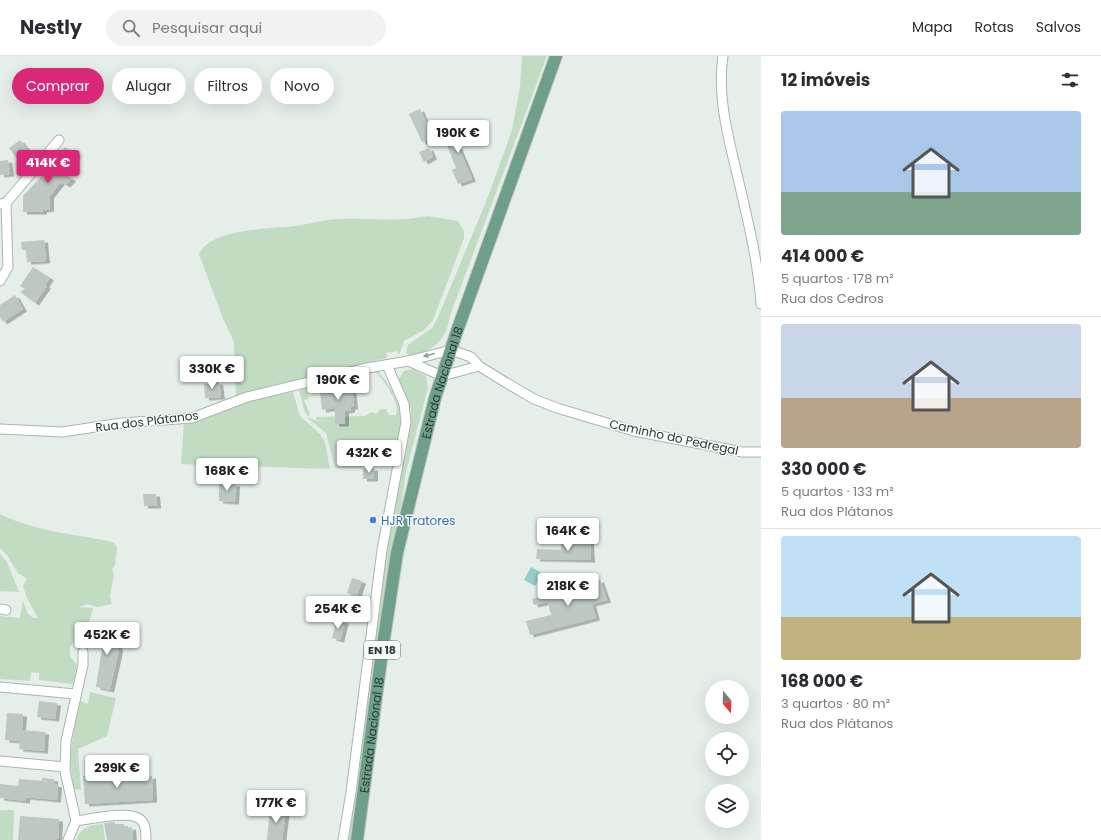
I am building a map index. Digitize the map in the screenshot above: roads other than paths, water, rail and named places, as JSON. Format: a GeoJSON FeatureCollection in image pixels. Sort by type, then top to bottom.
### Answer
{"type":"FeatureCollection","features":[{"type":"Feature","properties":{"kind":"main road","name":"Estrada Nacional 18"},"geometry":{"type":"LineString","coordinates":[[357,840],[383,644],[397,553],[418,463],[442,376],[483,256],[556,56]]}},
{"type":"Feature","properties":{"kind":"street"},"geometry":{"type":"LineString","coordinates":[[723,56],[721,67],[727,129],[754,245],[761,304]]}},
{"type":"Feature","properties":{"kind":"street"},"geometry":{"type":"LineString","coordinates":[[0,281],[8,267],[3,203],[59,140]]}},
{"type":"Feature","properties":{"kind":"street","name":"Rua dos Plátanos"},"geometry":{"type":"LineString","coordinates":[[0,429],[62,432],[122,423],[192,418],[247,397],[362,369],[408,362],[451,350]]}},
{"type":"Feature","properties":{"kind":"street","name":"Caminho do Pedregal"},"geometry":{"type":"LineString","coordinates":[[451,350],[471,357],[479,366],[534,399],[557,408],[634,431],[742,452],[761,452]]}},
{"type":"Feature","properties":{"kind":"street"},"geometry":{"type":"LineString","coordinates":[[408,362],[442,376],[479,366]]}},
{"type":"Feature","properties":{"kind":"street"},"geometry":{"type":"LineString","coordinates":[[343,840],[351,792],[382,550],[406,422],[404,404],[387,365]]}},
{"type":"Feature","properties":{"kind":"street"},"geometry":{"type":"LineString","coordinates":[[68,840],[76,821],[65,767],[66,741],[83,665],[83,652]]}},
{"type":"Feature","properties":{"kind":"street"},"geometry":{"type":"LineString","coordinates":[[0,687],[76,694]]}},
{"type":"Feature","properties":{"kind":"street"},"geometry":{"type":"LineString","coordinates":[[0,761],[65,767]]}},
{"type":"Feature","properties":{"kind":"street"},"geometry":{"type":"LineString","coordinates":[[76,821],[126,816],[138,817],[143,823],[146,840]]}},
{"type":"Feature","properties":{"kind":"water"},"geometry":{"type":"Polygon","coordinates":[[[531,567],[542,573],[535,586],[524,580],[531,567]]]}},
{"type":"Feature","properties":{"kind":"place","name":"HJR Tratores"},"geometry":{"type":"Point","coordinates":[373,520]}}]}
